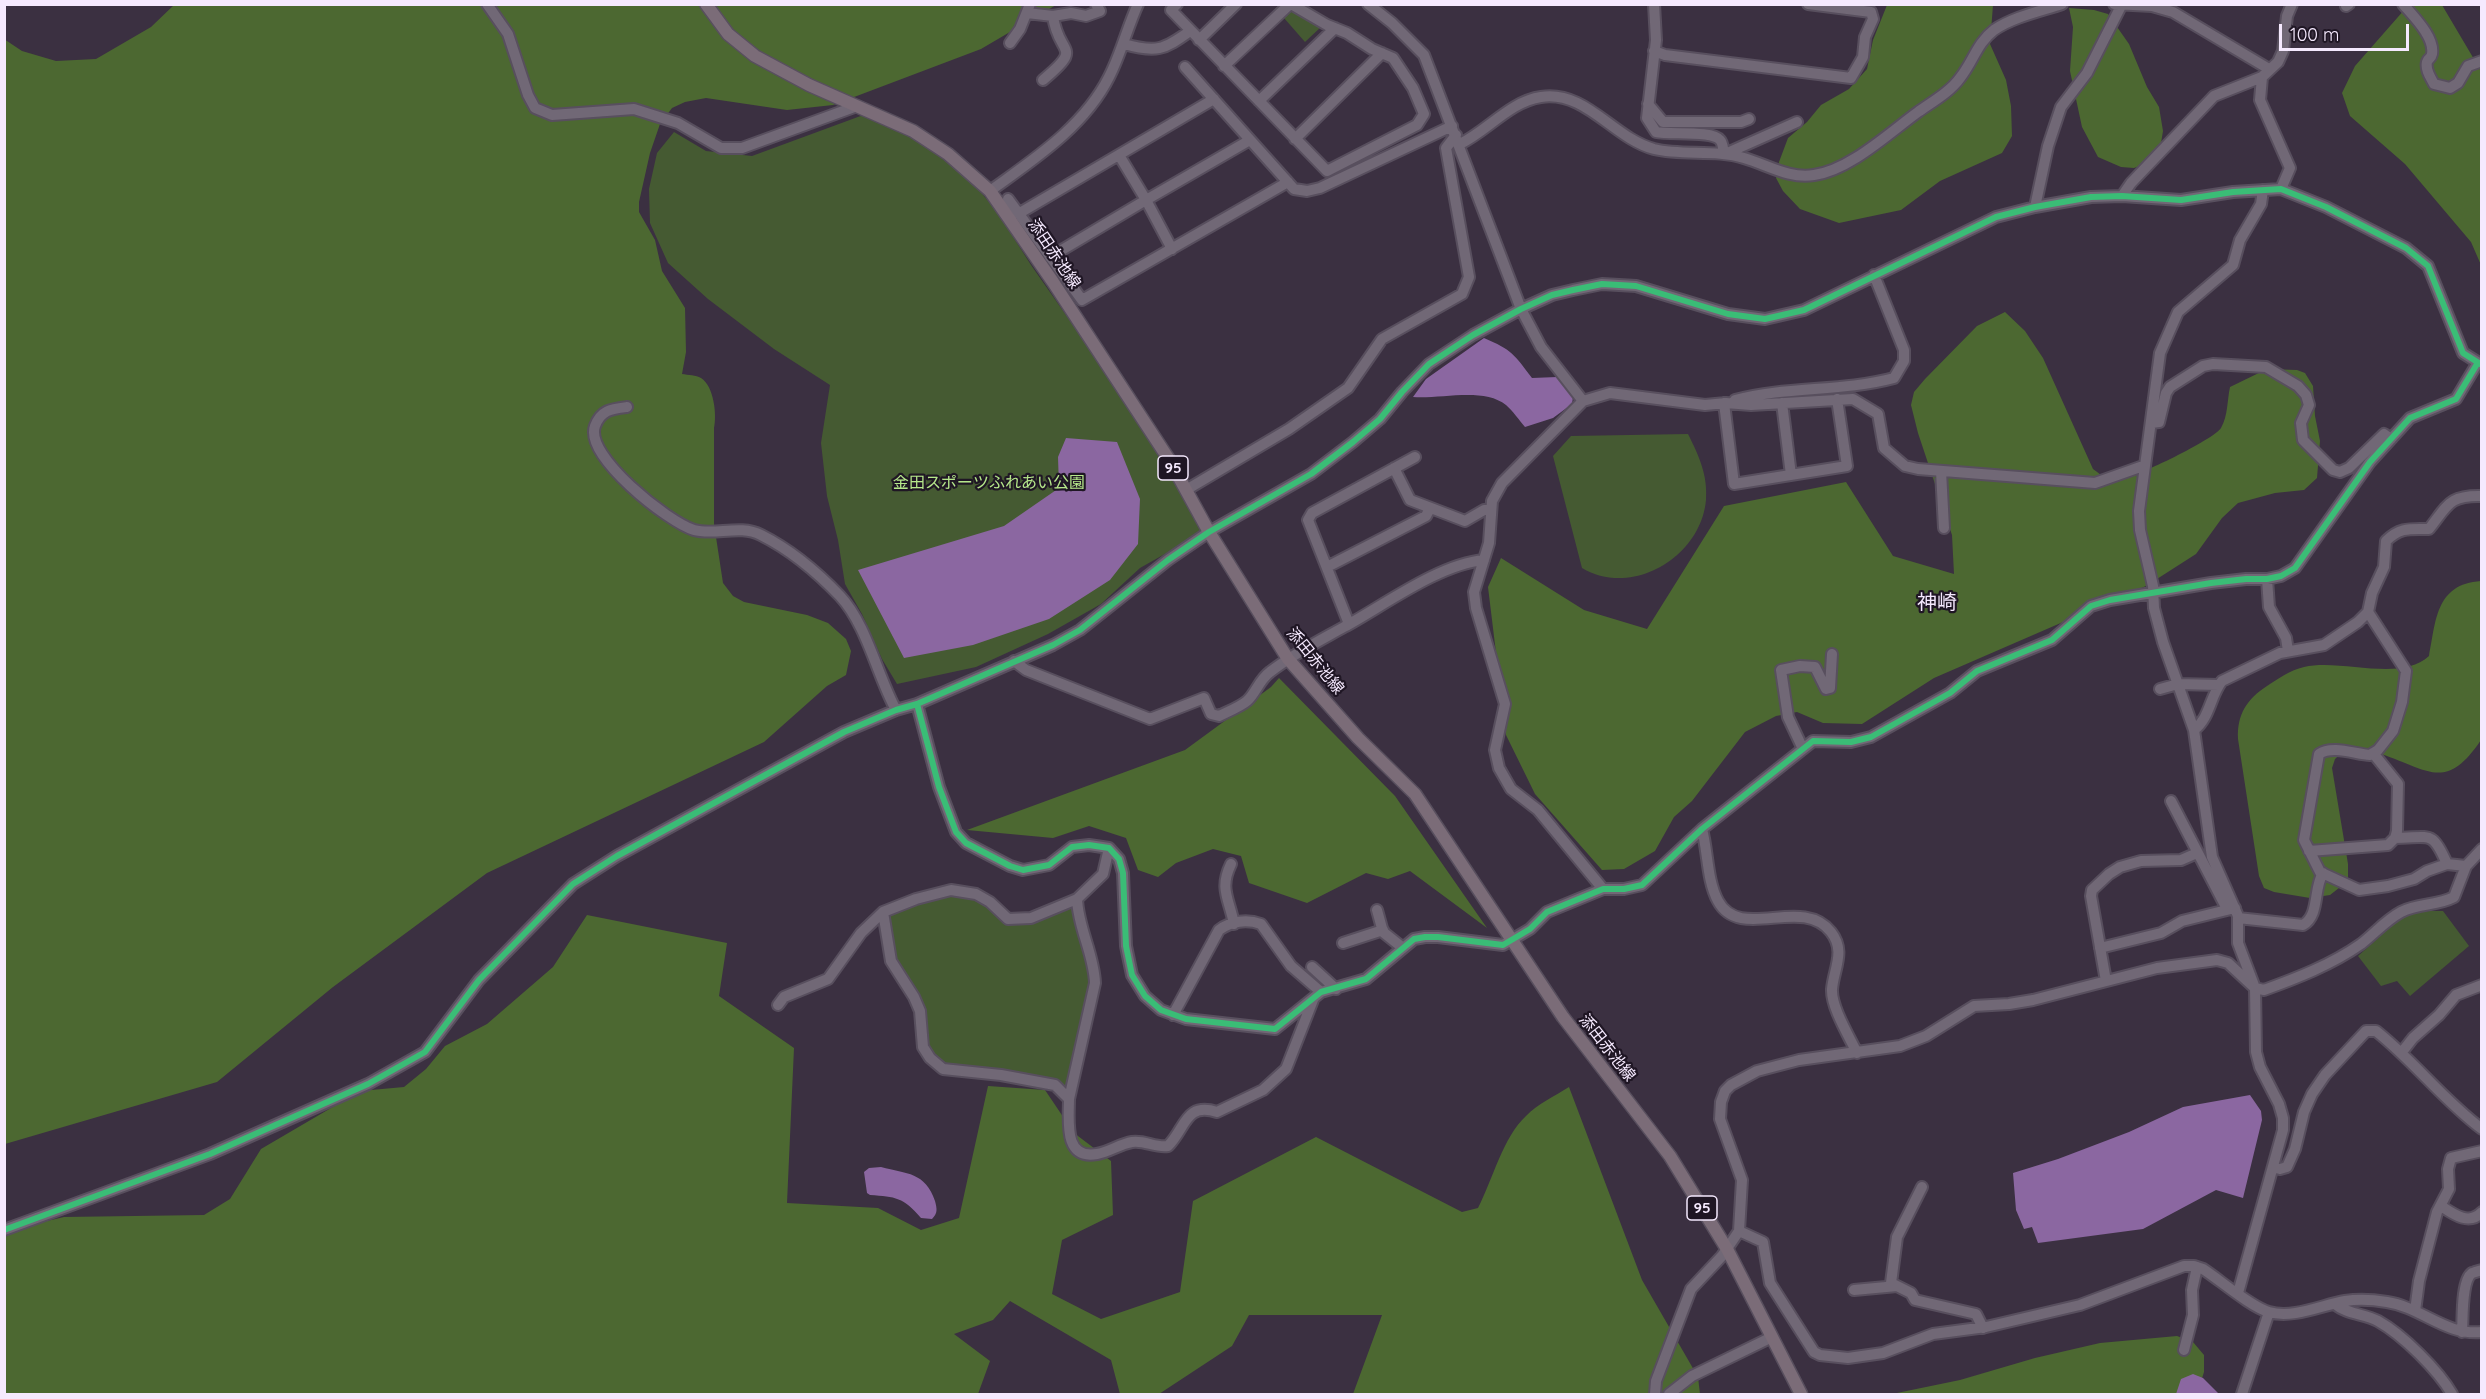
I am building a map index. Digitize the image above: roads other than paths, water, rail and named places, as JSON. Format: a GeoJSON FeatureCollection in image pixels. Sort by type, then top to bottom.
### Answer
{"type":"FeatureCollection","features":[{"type":"Feature","properties":{"kind":"main road","name":"添田赤池線"},"geometry":{"type":"LineString","coordinates":[[706,4],[728,34],[755,56],[809,85],[913,131],[948,154],[990,191],[1034,245],[1288,659],[1358,738],[1415,794],[1577,1037],[1670,1156],[1727,1249],[1801,1395]]}},
{"type":"Feature","properties":{"kind":"street"},"geometry":{"type":"LineString","coordinates":[[487,4],[508,34],[528,95],[535,108],[552,115],[634,109],[678,123],[721,148],[742,148],[778,137],[857,106]]}},
{"type":"Feature","properties":{"kind":"street"},"geometry":{"type":"LineString","coordinates":[[1010,43],[1020,30],[1028,9],[1053,16],[1071,13],[1086,16],[1100,11],[1095,4]]}},
{"type":"Feature","properties":{"kind":"street"},"geometry":{"type":"LineString","coordinates":[[990,191],[1058,139],[1088,112],[1108,79],[1124,44],[1138,4]]}},
{"type":"Feature","properties":{"kind":"street"},"geometry":{"type":"LineString","coordinates":[[1177,4],[1171,10],[1190,31],[1224,66],[1259,101],[1295,139],[1327,171],[1417,124],[1424,114],[1413,88],[1393,58],[1291,4],[1224,66]]}},
{"type":"Feature","properties":{"kind":"street"},"geometry":{"type":"LineString","coordinates":[[1199,40],[1236,4]]}},
{"type":"Feature","properties":{"kind":"street"},"geometry":{"type":"LineString","coordinates":[[1368,4],[1392,23],[1424,55],[1521,309],[1541,347],[1583,401]]}},
{"type":"Feature","properties":{"kind":"street"},"geometry":{"type":"LineString","coordinates":[[1654,4],[1654,51],[1647,118],[1656,132],[1714,135],[1721,141],[1724,154]]}},
{"type":"Feature","properties":{"kind":"street"},"geometry":{"type":"LineString","coordinates":[[1654,51],[1665,55],[1851,78],[1863,57],[1866,37],[1874,19],[1870,12],[1808,4]]}},
{"type":"Feature","properties":{"kind":"street"},"geometry":{"type":"LineString","coordinates":[[1185,67],[1294,189],[1306,191],[1320,188],[1372,163],[1456,135],[1476,137],[1524,101],[1555,95],[1573,99],[1633,140],[1654,149],[1743,157],[1798,177],[1830,171],[1868,149],[1949,89],[1960,79],[1984,39],[1996,29],[2062,4]]}},
{"type":"Feature","properties":{"kind":"street"},"geometry":{"type":"LineString","coordinates":[[2122,196],[2131,183],[2214,96],[2265,73],[2278,62],[2283,51],[2285,24],[2292,4]]}},
{"type":"Feature","properties":{"kind":"street"},"geometry":{"type":"LineString","coordinates":[[2403,4],[2425,30],[2432,54],[2427,62],[2428,73],[2434,84],[2450,88],[2458,83],[2468,66],[2481,61]]}},
{"type":"Feature","properties":{"kind":"street"},"geometry":{"type":"LineString","coordinates":[[2035,207],[2048,146],[2061,107],[2087,73],[2119,5],[2152,6],[2174,12],[2265,73]]}},
{"type":"Feature","properties":{"kind":"street"},"geometry":{"type":"LineString","coordinates":[[1043,81],[1063,64],[1067,56],[1065,46],[1054,28],[1053,16]]}},
{"type":"Feature","properties":{"kind":"street"},"geometry":{"type":"LineString","coordinates":[[1259,101],[1335,28]]}},
{"type":"Feature","properties":{"kind":"street"},"geometry":{"type":"LineString","coordinates":[[1124,44],[1145,50],[1158,50],[1172,44],[1190,31]]}},
{"type":"Feature","properties":{"kind":"street"},"geometry":{"type":"LineString","coordinates":[[1295,139],[1382,53]]}},
{"type":"Feature","properties":{"kind":"street"},"geometry":{"type":"LineString","coordinates":[[2265,73],[2260,100],[2290,168],[2282,189]]}},
{"type":"Feature","properties":{"kind":"street"},"geometry":{"type":"LineString","coordinates":[[1018,214],[1214,99]]}},
{"type":"Feature","properties":{"kind":"street"},"geometry":{"type":"LineString","coordinates":[[1648,104],[1663,122],[1741,122],[1749,119]]}},
{"type":"Feature","properties":{"kind":"street"},"geometry":{"type":"LineString","coordinates":[[1724,154],[1797,122]]}},
{"type":"Feature","properties":{"kind":"street"},"geometry":{"type":"LineString","coordinates":[[1186,490],[1289,429],[1348,388],[1382,339],[1462,294],[1469,277],[1446,148],[1456,135]]}},
{"type":"Feature","properties":{"kind":"street"},"geometry":{"type":"LineString","coordinates":[[1050,257],[1250,140]]}},
{"type":"Feature","properties":{"kind":"street"},"geometry":{"type":"LineString","coordinates":[[1366,151],[1372,163]]}},
{"type":"Feature","properties":{"kind":"street"},"geometry":{"type":"LineString","coordinates":[[1119,155],[1172,249]]}},
{"type":"Feature","properties":{"kind":"street"},"geometry":{"type":"LineString","coordinates":[[1008,200],[1034,245],[1050,257],[1082,300],[1288,182]]}},
{"type":"Feature","properties":{"kind":"street"},"geometry":{"type":"LineString","coordinates":[[4,1230],[210,1154],[369,1084],[425,1052],[479,980],[573,884],[617,856],[844,732],[896,710],[917,704],[1053,645],[1080,630],[1168,560],[1209,532],[1311,474],[1380,419],[1429,364],[1473,335],[1552,295],[1602,284],[1636,286],[1728,314],[1765,320],[1804,310],[1996,217],[2035,207],[2091,197],[2122,196],[2181,200],[2282,189],[2326,207],[2406,248],[2428,266],[2463,353],[2479,365],[2456,399],[2410,418],[2350,488],[2295,568],[2281,576],[2211,583],[2110,600],[2091,606],[2052,640],[1977,671],[1950,693],[1870,737],[1851,742],[1813,741],[1702,829],[1642,885],[1624,889],[1603,889],[1547,912],[1530,929],[1503,945],[1425,937],[1414,939],[1366,979],[1317,996],[1275,1029],[1196,1020],[1173,1015],[1161,1010],[1144,996],[1132,975],[1126,946],[1124,873],[1119,859],[1109,848],[1089,845],[1072,847],[1049,865],[1023,870],[1010,866],[966,843],[956,832],[939,787],[917,704]]}},
{"type":"Feature","properties":{"kind":"street"},"geometry":{"type":"LineString","coordinates":[[2238,1293],[2283,1130],[2283,1118],[2260,1067],[2256,1052],[2255,988],[2238,943],[2233,912],[2212,857],[2194,730],[2163,642],[2139,520],[2143,466],[2160,353],[2178,312],[2233,265],[2240,240],[2261,204],[2263,190]]}},
{"type":"Feature","properties":{"kind":"street"},"geometry":{"type":"LineString","coordinates":[[1603,889],[1538,810],[1511,789],[1499,768],[1495,750],[1505,704],[1476,608],[1474,592],[1489,543],[1492,501],[1502,483],[1583,401],[1610,393],[1705,405],[1725,403],[1751,396],[1842,388],[1894,378],[1905,361],[1904,350],[1874,275]]}},
{"type":"Feature","properties":{"kind":"street"},"geometry":{"type":"LineString","coordinates":[[2151,423],[2159,422],[2166,393],[2170,387],[2203,366],[2213,364],[2266,367],[2298,386],[2306,395],[2309,405],[2301,423],[2303,440],[2332,470],[2340,472],[2349,468],[2384,434],[2391,439]]}},
{"type":"Feature","properties":{"kind":"street"},"geometry":{"type":"LineString","coordinates":[[1725,403],[1734,484],[1847,466],[1837,399]]}},
{"type":"Feature","properties":{"kind":"street"},"geometry":{"type":"LineString","coordinates":[[1725,403],[1751,405],[1853,399],[1878,414],[1884,448],[1905,466],[2095,483],[2143,466]]}},
{"type":"Feature","properties":{"kind":"street"},"geometry":{"type":"LineString","coordinates":[[1782,403],[1791,475]]}},
{"type":"Feature","properties":{"kind":"street"},"geometry":{"type":"LineString","coordinates":[[627,406],[609,409],[599,417],[594,431],[597,449],[614,472],[678,521],[694,530],[739,530],[759,533],[780,546],[819,577],[840,596],[854,614],[885,690],[896,710]]}},
{"type":"Feature","properties":{"kind":"street"},"geometry":{"type":"LineString","coordinates":[[1349,624],[1308,520],[1311,513],[1415,457]]}},
{"type":"Feature","properties":{"kind":"street"},"geometry":{"type":"LineString","coordinates":[[1394,468],[1410,500],[1465,522],[1484,510],[1491,510]]}},
{"type":"Feature","properties":{"kind":"street"},"geometry":{"type":"LineString","coordinates":[[1941,471],[1944,528]]}},
{"type":"Feature","properties":{"kind":"street"},"geometry":{"type":"LineString","coordinates":[[2194,730],[2202,724],[2222,681],[2288,651],[2324,645],[2358,622],[2368,612],[2372,593],[2384,567],[2386,541],[2396,532],[2404,528],[2429,529],[2456,498],[2481,496]]}},
{"type":"Feature","properties":{"kind":"street"},"geometry":{"type":"LineString","coordinates":[[1327,567],[1426,516],[1430,508]]}},
{"type":"Feature","properties":{"kind":"street"},"geometry":{"type":"LineString","coordinates":[[1014,661],[1026,670],[1149,719],[1204,698],[1211,714],[1219,716],[1247,701],[1267,674],[1288,659],[1391,598],[1438,574],[1484,560]]}},
{"type":"Feature","properties":{"kind":"street"},"geometry":{"type":"LineString","coordinates":[[2267,579],[2269,607],[2286,638],[2288,651]]}},
{"type":"Feature","properties":{"kind":"street"},"geometry":{"type":"LineString","coordinates":[[2368,612],[2406,671],[2402,702],[2393,731],[2370,755],[2334,750],[2319,754],[2304,840],[2323,873],[2359,890],[2414,879],[2447,864],[2466,866]]}},
{"type":"Feature","properties":{"kind":"street"},"geometry":{"type":"LineString","coordinates":[[1803,749],[1788,717],[1781,670],[1800,666],[1815,667],[1826,689],[1830,688],[1832,654]]}},
{"type":"Feature","properties":{"kind":"street"},"geometry":{"type":"LineString","coordinates":[[2160,689],[2178,684],[2219,685]]}},
{"type":"Feature","properties":{"kind":"street"},"geometry":{"type":"LineString","coordinates":[[2309,851],[2388,845],[2395,838],[2398,784],[2373,753]]}},
{"type":"Feature","properties":{"kind":"street"},"geometry":{"type":"LineString","coordinates":[[2171,801],[2197,853],[2233,912]]}},
{"type":"Feature","properties":{"kind":"street"},"geometry":{"type":"LineString","coordinates":[[1702,829],[1714,891],[1719,903],[1728,912],[1740,918],[1753,919],[1804,915],[1817,920],[1830,930],[1840,949],[1833,981],[1833,1000],[1857,1053]]}},
{"type":"Feature","properties":{"kind":"street"},"geometry":{"type":"LineString","coordinates":[[2395,838],[2434,840],[2438,843],[2447,864]]}},
{"type":"Feature","properties":{"kind":"street"},"geometry":{"type":"LineString","coordinates":[[778,1005],[784,997],[828,979],[861,933],[883,912],[916,898],[951,890],[976,894],[990,902],[1008,919],[1030,918],[1077,898],[1103,874],[1109,848]]}},
{"type":"Feature","properties":{"kind":"street"},"geometry":{"type":"LineString","coordinates":[[1655,1395],[1656,1381],[1691,1289],[1727,1249],[1739,1231],[1742,1180],[1721,1126],[1721,1102],[1725,1091],[1731,1085],[1757,1071],[1811,1057],[1900,1046],[1926,1036],[1974,1006],[2009,1004],[2157,968],[2217,960],[2228,963],[2255,988],[2264,990],[2321,967],[2360,945],[2400,913],[2414,906],[2444,903],[2454,897],[2466,866],[2481,849]]}},
{"type":"Feature","properties":{"kind":"street"},"geometry":{"type":"LineString","coordinates":[[2106,981],[2092,890],[2120,867],[2141,861],[2181,860],[2197,853]]}},
{"type":"Feature","properties":{"kind":"street"},"geometry":{"type":"LineString","coordinates":[[1231,864],[1225,876],[1224,888],[1234,924]]}},
{"type":"Feature","properties":{"kind":"street"},"geometry":{"type":"LineString","coordinates":[[2100,948],[2161,933],[2182,921],[2233,912],[2303,924],[2309,921],[2312,915],[2317,886],[2323,873]]}},
{"type":"Feature","properties":{"kind":"street"},"geometry":{"type":"LineString","coordinates":[[1077,898],[1077,911],[1095,983],[1069,1099],[1071,1144],[1083,1153],[1096,1155],[1132,1142],[1145,1143],[1158,1148],[1171,1143],[1186,1119],[1196,1110],[1206,1108],[1218,1112],[1263,1090],[1286,1069],[1317,996]]}},
{"type":"Feature","properties":{"kind":"street"},"geometry":{"type":"LineString","coordinates":[[1377,910],[1383,930],[1403,948]]}},
{"type":"Feature","properties":{"kind":"street"},"geometry":{"type":"LineString","coordinates":[[883,912],[891,961],[914,997],[920,1011],[923,1047],[930,1058],[943,1069],[1001,1075],[1055,1085],[1069,1099]]}},
{"type":"Feature","properties":{"kind":"street"},"geometry":{"type":"LineString","coordinates":[[1173,1015],[1219,930],[1243,921],[1261,924],[1291,966],[1317,996]]}},
{"type":"Feature","properties":{"kind":"street"},"geometry":{"type":"LineString","coordinates":[[1343,943],[1383,930]]}},
{"type":"Feature","properties":{"kind":"street"},"geometry":{"type":"LineString","coordinates":[[1312,967],[1336,989]]}},
{"type":"Feature","properties":{"kind":"street"},"geometry":{"type":"LineString","coordinates":[[2403,1052],[2413,1038],[2439,1015],[2456,995],[2481,985]]}},
{"type":"Feature","properties":{"kind":"street"},"geometry":{"type":"LineString","coordinates":[[2273,1167],[2280,1169],[2287,1167],[2295,1149],[2304,1112],[2312,1095],[2325,1075],[2366,1031],[2376,1031],[2403,1052],[2447,1099],[2481,1129]]}},
{"type":"Feature","properties":{"kind":"street"},"geometry":{"type":"LineString","coordinates":[[2415,1311],[2437,1212],[2450,1189],[2448,1168],[2451,1158],[2481,1151]]}},
{"type":"Feature","properties":{"kind":"street"},"geometry":{"type":"LineString","coordinates":[[1922,1186],[1897,1236],[1891,1283],[1911,1293],[1915,1300],[1976,1314],[1983,1328]]}},
{"type":"Feature","properties":{"kind":"street"},"geometry":{"type":"LineString","coordinates":[[2441,1206],[2459,1218],[2469,1219],[2481,1212]]}},
{"type":"Feature","properties":{"kind":"street"},"geometry":{"type":"LineString","coordinates":[[1739,1231],[1763,1242],[1770,1283],[1814,1352],[1820,1355],[1866,1357],[1933,1334],[1983,1328],[2080,1305],[2184,1266],[2197,1267],[2269,1312],[2313,1310],[2346,1301],[2387,1302],[2415,1311],[2456,1332],[2481,1332]]}},
{"type":"Feature","properties":{"kind":"street"},"geometry":{"type":"LineString","coordinates":[[2184,1350],[2193,1315],[2192,1290],[2197,1267]]}},
{"type":"Feature","properties":{"kind":"street"},"geometry":{"type":"LineString","coordinates":[[2462,1332],[2467,1279],[2472,1273],[2481,1270]]}},
{"type":"Feature","properties":{"kind":"street"},"geometry":{"type":"LineString","coordinates":[[1854,1290],[1897,1286]]}},
{"type":"Feature","properties":{"kind":"street"},"geometry":{"type":"LineString","coordinates":[[2335,1304],[2342,1310],[2356,1312],[2378,1321],[2400,1336],[2439,1377],[2452,1395]]}},
{"type":"Feature","properties":{"kind":"street"},"geometry":{"type":"LineString","coordinates":[[2242,1395],[2269,1312]]}},
{"type":"Feature","properties":{"kind":"street"},"geometry":{"type":"LineString","coordinates":[[1669,1395],[1692,1376],[1772,1337]]}},
{"type":"Feature","properties":{"kind":"district","name":"神崎"},"geometry":{"type":"Point","coordinates":[1937,603]}},
{"type":"Feature","properties":{"kind":"park label","name":"金田スポーツふれあい公園"},"geometry":{"type":"Point","coordinates":[989,483]}}]}
